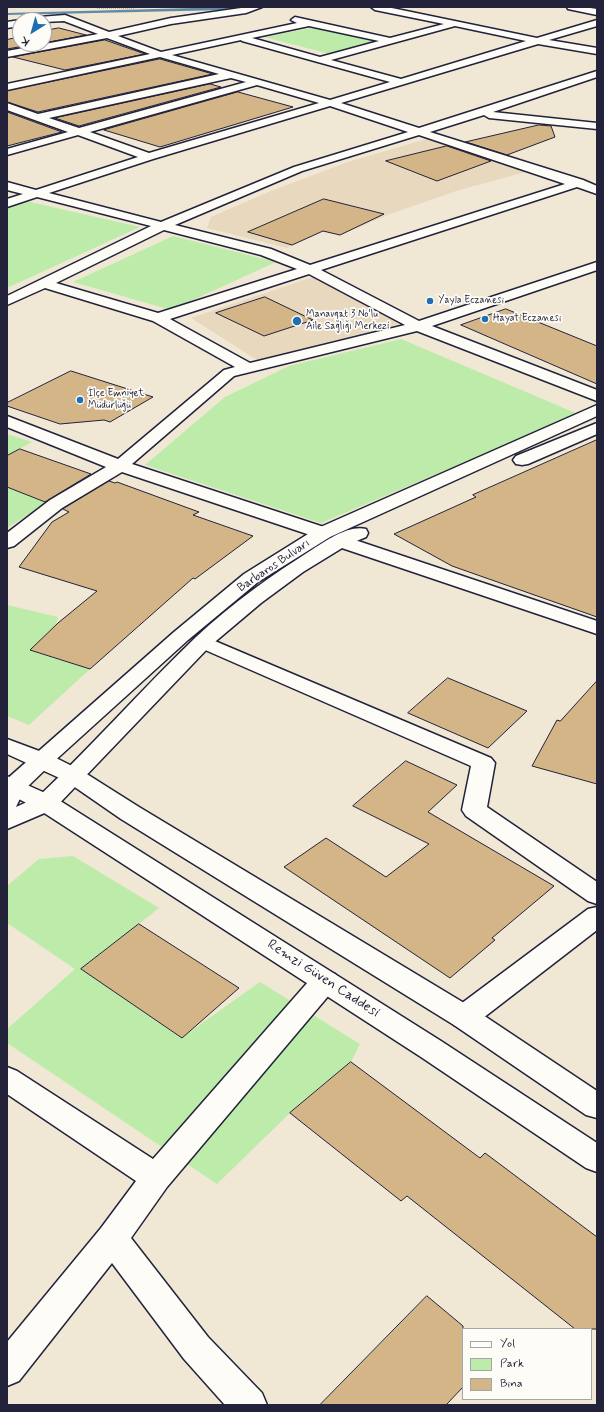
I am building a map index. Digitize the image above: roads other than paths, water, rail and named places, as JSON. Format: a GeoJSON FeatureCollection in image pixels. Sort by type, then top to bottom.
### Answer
{"type":"FeatureCollection","features":[{"type":"Feature","properties":{"kind":"street"},"geometry":{"type":"LineString","coordinates":[[7,54],[108,35],[171,21],[258,7]]}},
{"type":"Feature","properties":{"kind":"street"},"geometry":{"type":"LineString","coordinates":[[375,7],[538,41],[597,51]]}},
{"type":"Feature","properties":{"kind":"street"},"geometry":{"type":"LineString","coordinates":[[570,7],[597,12]]}},
{"type":"Feature","properties":{"kind":"street"},"geometry":{"type":"LineString","coordinates":[[246,10],[268,15]]}},
{"type":"Feature","properties":{"kind":"street"},"geometry":{"type":"LineString","coordinates":[[52,19],[65,18],[162,55],[331,103],[597,190]]}},
{"type":"Feature","properties":{"kind":"street"},"geometry":{"type":"LineString","coordinates":[[289,19],[390,42]]}},
{"type":"Feature","properties":{"kind":"street"},"geometry":{"type":"LineString","coordinates":[[7,203],[148,157],[597,23]]}},
{"type":"Feature","properties":{"kind":"street"},"geometry":{"type":"LineString","coordinates":[[7,88],[310,24]]}},
{"type":"Feature","properties":{"kind":"street"},"geometry":{"type":"LineString","coordinates":[[320,60],[456,24]]}},
{"type":"Feature","properties":{"kind":"street"},"geometry":{"type":"LineString","coordinates":[[241,38],[402,82]]}},
{"type":"Feature","properties":{"kind":"street"},"geometry":{"type":"LineString","coordinates":[[37,117],[231,74]]}},
{"type":"Feature","properties":{"kind":"street"},"geometry":{"type":"LineString","coordinates":[[7,301],[164,225],[298,169],[479,114],[597,74]]}},
{"type":"Feature","properties":{"kind":"street"},"geometry":{"type":"LineString","coordinates":[[7,152],[257,82]]}},
{"type":"Feature","properties":{"kind":"street"},"geometry":{"type":"LineString","coordinates":[[7,106],[148,157]]}},
{"type":"Feature","properties":{"kind":"street"},"geometry":{"type":"LineString","coordinates":[[479,114],[597,126]]}},
{"type":"Feature","properties":{"kind":"street"},"geometry":{"type":"LineString","coordinates":[[158,318],[576,184],[597,175]]}},
{"type":"Feature","properties":{"kind":"street"},"geometry":{"type":"LineString","coordinates":[[7,186],[266,252],[311,270],[418,326],[597,396]]}},
{"type":"Feature","properties":{"kind":"street"},"geometry":{"type":"LineString","coordinates":[[7,542],[56,504],[120,466],[229,373],[418,326],[584,276],[597,266]]}},
{"type":"Feature","properties":{"kind":"street"},"geometry":{"type":"LineString","coordinates":[[43,283],[158,318],[248,368]]}},
{"type":"Feature","properties":{"kind":"street","name":"Barbaros Bulvarı"},"geometry":{"type":"LineString","coordinates":[[9,791],[181,636],[251,578],[332,537],[597,410]]}},
{"type":"Feature","properties":{"kind":"street"},"geometry":{"type":"LineString","coordinates":[[7,421],[120,466],[597,628]]}},
{"type":"Feature","properties":{"kind":"street","name":"Barbaros Bulvarı"},"geometry":{"type":"LineString","coordinates":[[7,821],[46,803],[203,642],[332,537],[597,428]]}},
{"type":"Feature","properties":{"kind":"street"},"geometry":{"type":"LineString","coordinates":[[203,642],[483,763],[474,810],[597,895]]}},
{"type":"Feature","properties":{"kind":"street"},"geometry":{"type":"LineString","coordinates":[[7,746],[42,760],[74,776],[130,813],[464,1017],[597,1106]]}},
{"type":"Feature","properties":{"kind":"street","name":"Remzi Güven Caddesi"},"geometry":{"type":"LineString","coordinates":[[9,791],[46,803],[431,1048],[597,1159]]}},
{"type":"Feature","properties":{"kind":"street"},"geometry":{"type":"LineString","coordinates":[[464,1017],[597,916]]}},
{"type":"Feature","properties":{"kind":"street"},"geometry":{"type":"LineString","coordinates":[[7,1368],[112,1238],[156,1178],[325,981]]}},
{"type":"Feature","properties":{"kind":"street"},"geometry":{"type":"LineString","coordinates":[[7,1079],[156,1178]]}},
{"type":"Feature","properties":{"kind":"street"},"geometry":{"type":"LineString","coordinates":[[112,1238],[196,1348],[248,1405]]}},
{"type":"Feature","properties":{"kind":"waterway"},"geometry":{"type":"LineString","coordinates":[[7,14],[226,9],[235,7]]}},
{"type":"Feature","properties":{"kind":"place","name":"Yayla Eczanesi"},"geometry":{"type":"Point","coordinates":[430,301]}},
{"type":"Feature","properties":{"kind":"place","name":"Hayat Eczanesi"},"geometry":{"type":"Point","coordinates":[485,319]}},
{"type":"Feature","properties":{"kind":"place","name":"Manavgat 3 No'lu Aile Sağlığı Merkezi"},"geometry":{"type":"Point","coordinates":[297,321]}},
{"type":"Feature","properties":{"kind":"place","name":"İlçe Emniyet Müdürlüğü"},"geometry":{"type":"Point","coordinates":[80,400]}}]}
